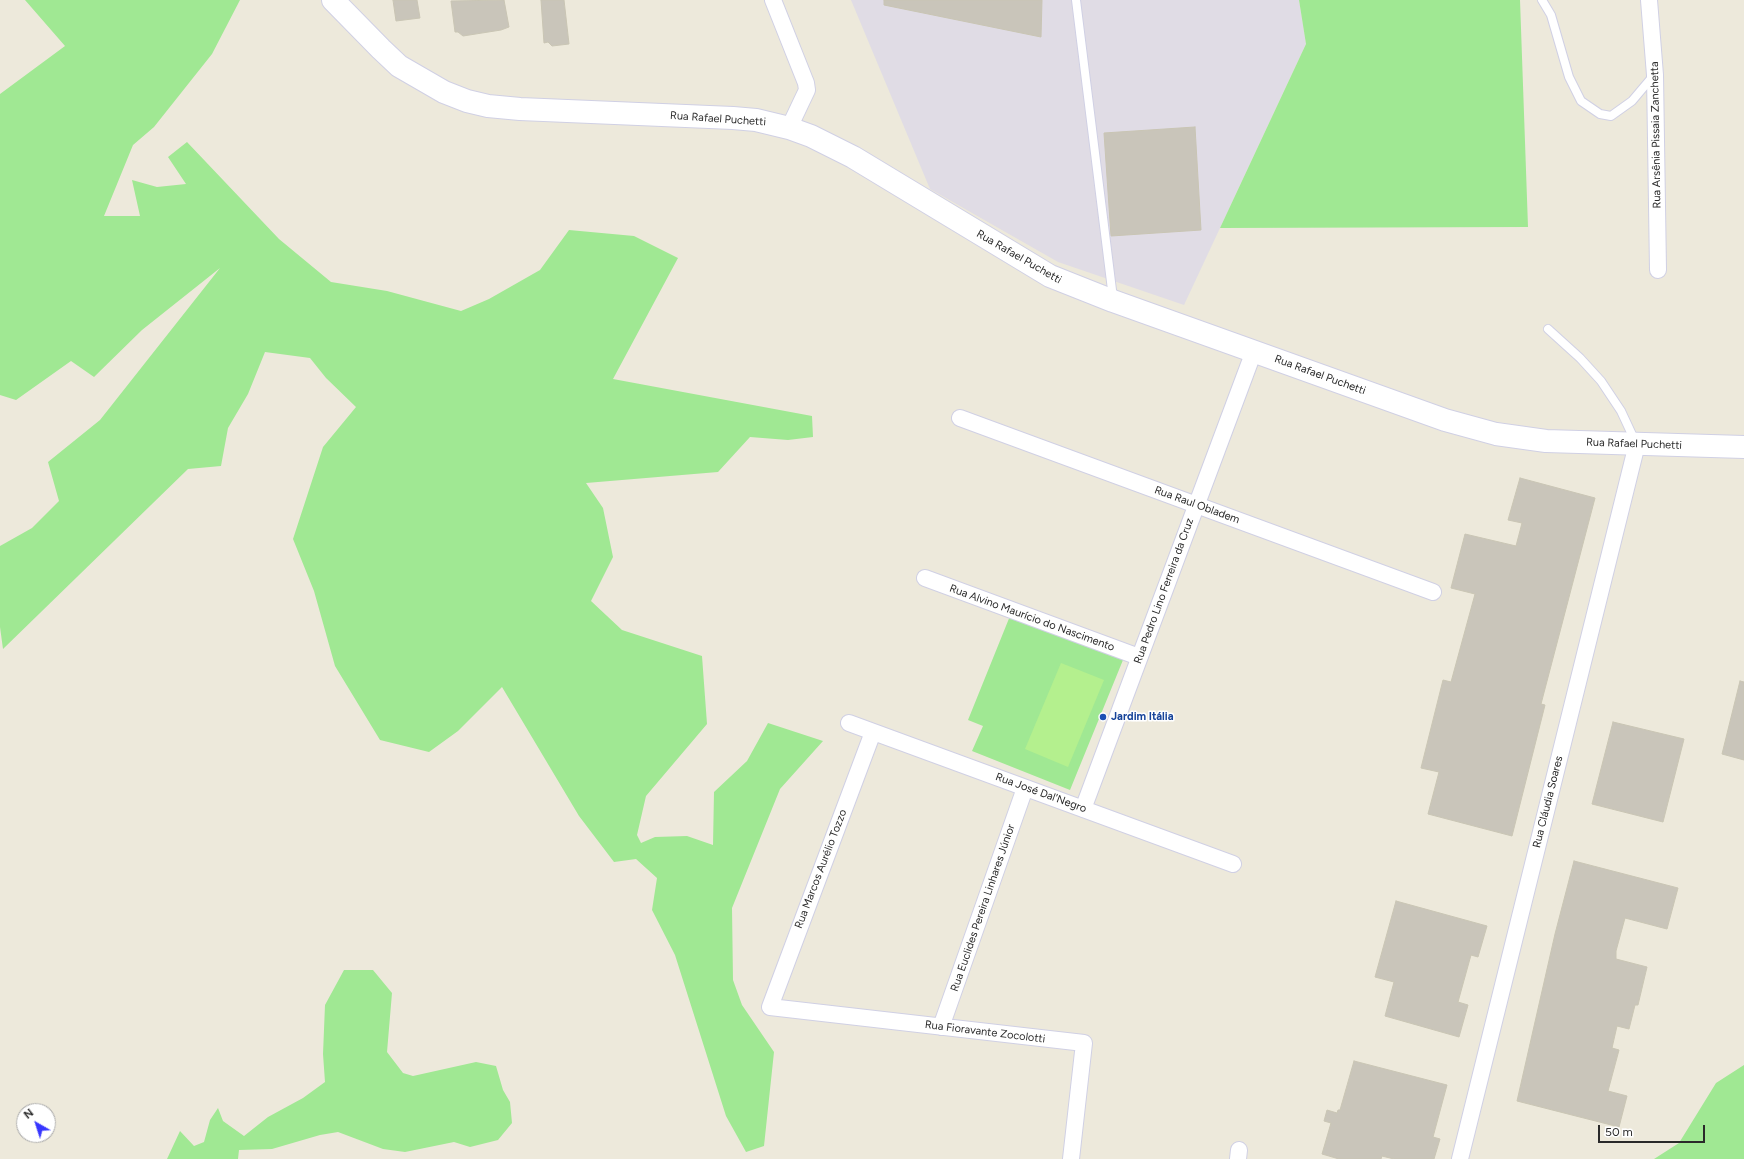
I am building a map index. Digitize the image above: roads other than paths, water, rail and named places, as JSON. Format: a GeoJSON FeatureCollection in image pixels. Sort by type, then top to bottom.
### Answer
{"type":"FeatureCollection","features":[{"type":"Feature","properties":{"kind":"street","name":"Rua Rafael Puchetti"},"geometry":{"type":"LineString","coordinates":[[333,0],[381,49],[400,66],[444,92],[467,101],[520,109],[734,118],[756,120],[789,128],[811,136],[848,154],[1039,270],[1067,283],[1113,301],[1445,420],[1496,434],[1546,441],[1744,447]]}},
{"type":"Feature","properties":{"kind":"street"},"geometry":{"type":"LineString","coordinates":[[773,0],[806,83],[807,90],[789,128]]}},
{"type":"Feature","properties":{"kind":"street","name":"Rua Arsênia Pissaia Zanchetta"},"geometry":{"type":"LineString","coordinates":[[1650,0],[1655,75],[1658,270]]}},
{"type":"Feature","properties":{"kind":"street","name":"Rua Pedro Lino Ferreira da Cruz"},"geometry":{"type":"LineString","coordinates":[[1083,809],[1254,351]]}},
{"type":"Feature","properties":{"kind":"street","name":"Rua Raul Obladem"},"geometry":{"type":"LineString","coordinates":[[960,418],[1433,592]]}},
{"type":"Feature","properties":{"kind":"street","name":"Rua Cláudia Soares"},"geometry":{"type":"LineString","coordinates":[[1460,1159],[1637,444]]}},
{"type":"Feature","properties":{"kind":"street","name":"Rua Alvino Maurício do Nascimento"},"geometry":{"type":"LineString","coordinates":[[925,578],[1140,657]]}},
{"type":"Feature","properties":{"kind":"street","name":"Rua José Dal'Negro"},"geometry":{"type":"LineString","coordinates":[[849,724],[1233,864]]}},
{"type":"Feature","properties":{"kind":"street","name":"Rua Marcos Aurélio Tozzo"},"geometry":{"type":"LineString","coordinates":[[770,1007],[873,732]]}},
{"type":"Feature","properties":{"kind":"street","name":"Rua Euclides Pereira Linhares Júnior"},"geometry":{"type":"LineString","coordinates":[[941,1027],[1025,788]]}},
{"type":"Feature","properties":{"kind":"street","name":"Rua Fioravante Zocolotti"},"geometry":{"type":"LineString","coordinates":[[770,1007],[1084,1044],[1071,1159]]}},
{"type":"Feature","properties":{"kind":"lane"},"geometry":{"type":"LineString","coordinates":[[1076,0],[1113,301]]}},
{"type":"Feature","properties":{"kind":"lane"},"geometry":{"type":"LineString","coordinates":[[1542,0],[1551,15],[1569,77],[1581,101],[1600,114],[1611,116],[1632,101],[1655,75]]}},
{"type":"Feature","properties":{"kind":"lane"},"geometry":{"type":"LineString","coordinates":[[1548,329],[1580,358],[1601,381],[1621,411],[1637,444]]}},
{"type":"Feature","properties":{"kind":"place","name":"Jardim Itália"},"geometry":{"type":"Point","coordinates":[1103,717]}}]}
